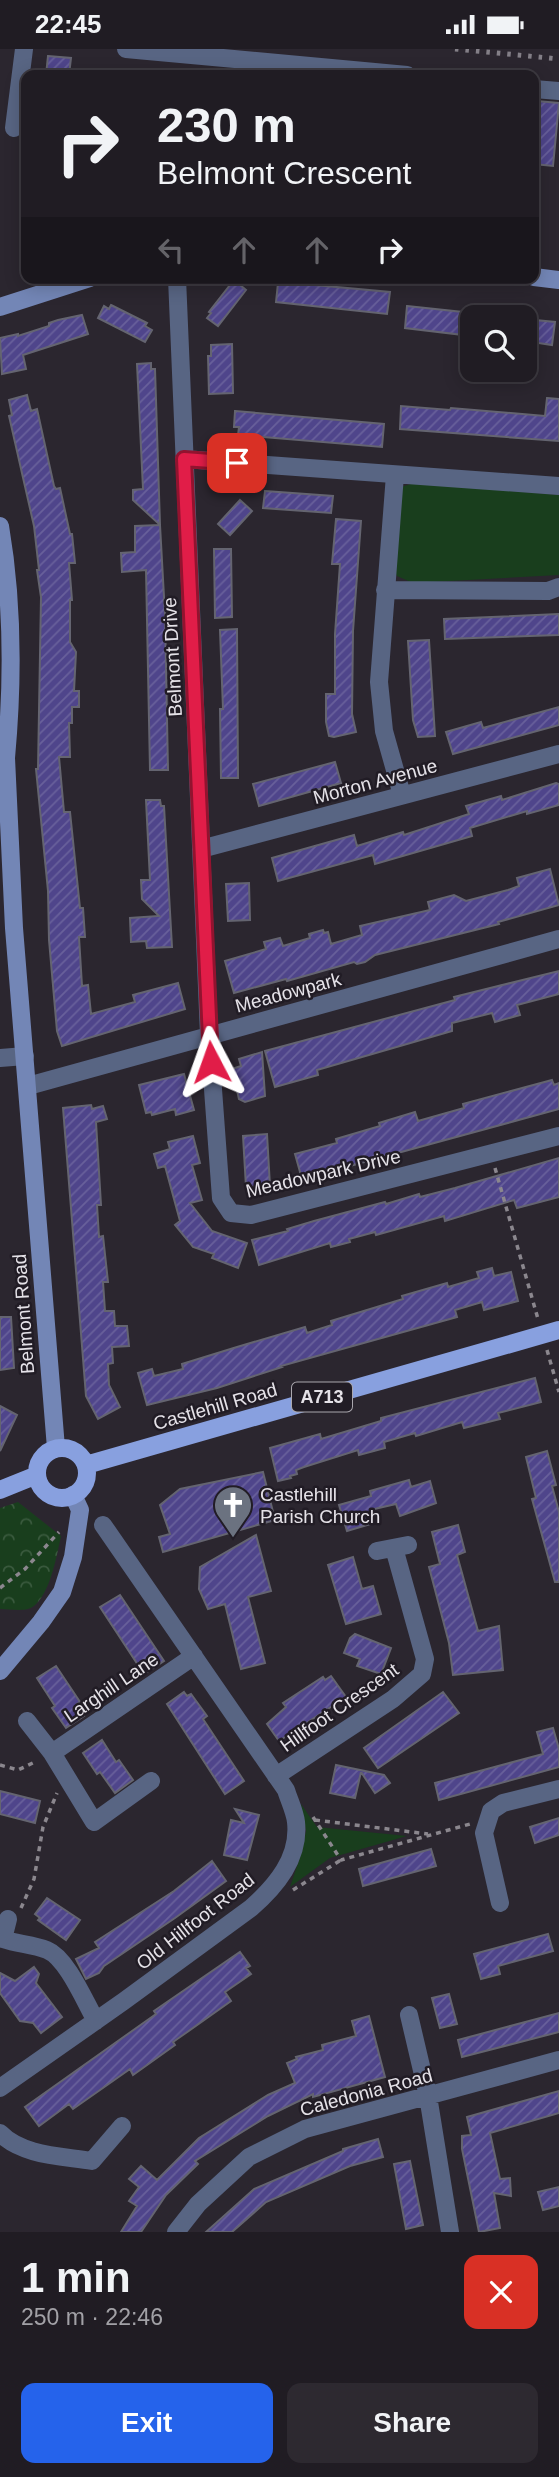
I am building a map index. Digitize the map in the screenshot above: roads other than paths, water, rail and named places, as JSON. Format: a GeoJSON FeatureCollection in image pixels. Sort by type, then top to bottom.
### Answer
{"type":"FeatureCollection","features":[{"type":"Feature","properties":{"kind":"main road","name":"Castlehill Road"},"geometry":{"type":"LineString","coordinates":[[86,1465],[551,1332]]}},
{"type":"Feature","properties":{"kind":"main road"},"geometry":{"type":"LineString","coordinates":[[56,1448],[74,1451],[86,1465],[84,1486],[77,1502],[50,1495],[41,1487],[37,1475],[39,1462],[49,1451],[56,1448]]}},
{"type":"Feature","properties":{"kind":"main road"},"geometry":{"type":"LineString","coordinates":[[0,1490],[37,1475]]}},
{"type":"Feature","properties":{"kind":"street"},"geometry":{"type":"LineString","coordinates":[[21,70],[24,49]]}},
{"type":"Feature","properties":{"kind":"street"},"geometry":{"type":"LineString","coordinates":[[126,49],[353,70]]}},
{"type":"Feature","properties":{"kind":"street"},"geometry":{"type":"LineString","coordinates":[[14,128],[21,73]]}},
{"type":"Feature","properties":{"kind":"street"},"geometry":{"type":"LineString","coordinates":[[539,89],[559,91]]}},
{"type":"Feature","properties":{"kind":"street"},"geometry":{"type":"LineString","coordinates":[[539,278],[559,280]]}},
{"type":"Feature","properties":{"kind":"street"},"geometry":{"type":"LineString","coordinates":[[0,307],[71,284]]}},
{"type":"Feature","properties":{"kind":"street","name":"Belmont Drive"},"geometry":{"type":"LineString","coordinates":[[177,284],[209,1035]]}},
{"type":"Feature","properties":{"kind":"street"},"geometry":{"type":"LineString","coordinates":[[184,459],[559,486]]}},
{"type":"Feature","properties":{"kind":"street"},"geometry":{"type":"LineString","coordinates":[[395,475],[384,590],[379,682],[384,731],[402,796]]}},
{"type":"Feature","properties":{"kind":"street","name":"Belmont Road"},"geometry":{"type":"LineString","coordinates":[[0,526],[6,564],[11,700],[6,758],[14,928],[56,1448]]}},
{"type":"Feature","properties":{"kind":"street"},"geometry":{"type":"LineString","coordinates":[[384,590],[548,591],[559,587]]}},
{"type":"Feature","properties":{"kind":"street","name":"Belmont Road"},"geometry":{"type":"LineString","coordinates":[[0,731],[6,758]]}},
{"type":"Feature","properties":{"kind":"street","name":"Morton Avenue"},"geometry":{"type":"LineString","coordinates":[[201,849],[559,754]]}},
{"type":"Feature","properties":{"kind":"street","name":"Meadowpark"},"geometry":{"type":"LineString","coordinates":[[28,1086],[559,939]]}},
{"type":"Feature","properties":{"kind":"street","name":"Meadowpark Drive"},"geometry":{"type":"LineString","coordinates":[[209,1035],[221,1198],[231,1213],[251,1215],[559,1136]]}},
{"type":"Feature","properties":{"kind":"street"},"geometry":{"type":"LineString","coordinates":[[0,1058],[24,1056]]}},
{"type":"Feature","properties":{"kind":"street"},"geometry":{"type":"LineString","coordinates":[[0,1671],[62,1592],[73,1557],[77,1502]]}},
{"type":"Feature","properties":{"kind":"street","name":"Old Hillfoot Road"},"geometry":{"type":"LineString","coordinates":[[0,2088],[251,1908],[285,1872],[293,1852],[296,1823],[286,1790],[103,1525]]}},
{"type":"Feature","properties":{"kind":"street","name":"Hillfoot Crescent"},"geometry":{"type":"LineString","coordinates":[[276,1776],[393,1699],[422,1674],[425,1659],[393,1548]]}},
{"type":"Feature","properties":{"kind":"street","name":"Larghill Lane"},"geometry":{"type":"LineString","coordinates":[[52,1753],[194,1656]]}},
{"type":"Feature","properties":{"kind":"street"},"geometry":{"type":"LineString","coordinates":[[27,1721],[52,1753],[94,1822],[151,1781]]}},
{"type":"Feature","properties":{"kind":"street"},"geometry":{"type":"LineString","coordinates":[[500,1903],[484,1833],[491,1811],[503,1803],[559,1789]]}},
{"type":"Feature","properties":{"kind":"street"},"geometry":{"type":"LineString","coordinates":[[8,1919],[2,1939],[11,1944],[29,1945],[49,1951],[60,1958],[96,2021]]}},
{"type":"Feature","properties":{"kind":"street"},"geometry":{"type":"LineString","coordinates":[[409,2015],[428,2096],[450,2232]]}},
{"type":"Feature","properties":{"kind":"street","name":"Caledonia Road"},"geometry":{"type":"LineString","coordinates":[[176,2232],[198,2204],[249,2157],[305,2129],[559,2060]]}},
{"type":"Feature","properties":{"kind":"street"},"geometry":{"type":"LineString","coordinates":[[0,2133],[32,2151],[92,2161],[122,2126]]}},
{"type":"Feature","properties":{"kind":"railway"},"geometry":{"type":"LineString","coordinates":[[455,49],[559,59]]}},
{"type":"Feature","properties":{"kind":"place","name":"Castlehill Parish Church"},"geometry":{"type":"Point","coordinates":[233,1539]}}]}
